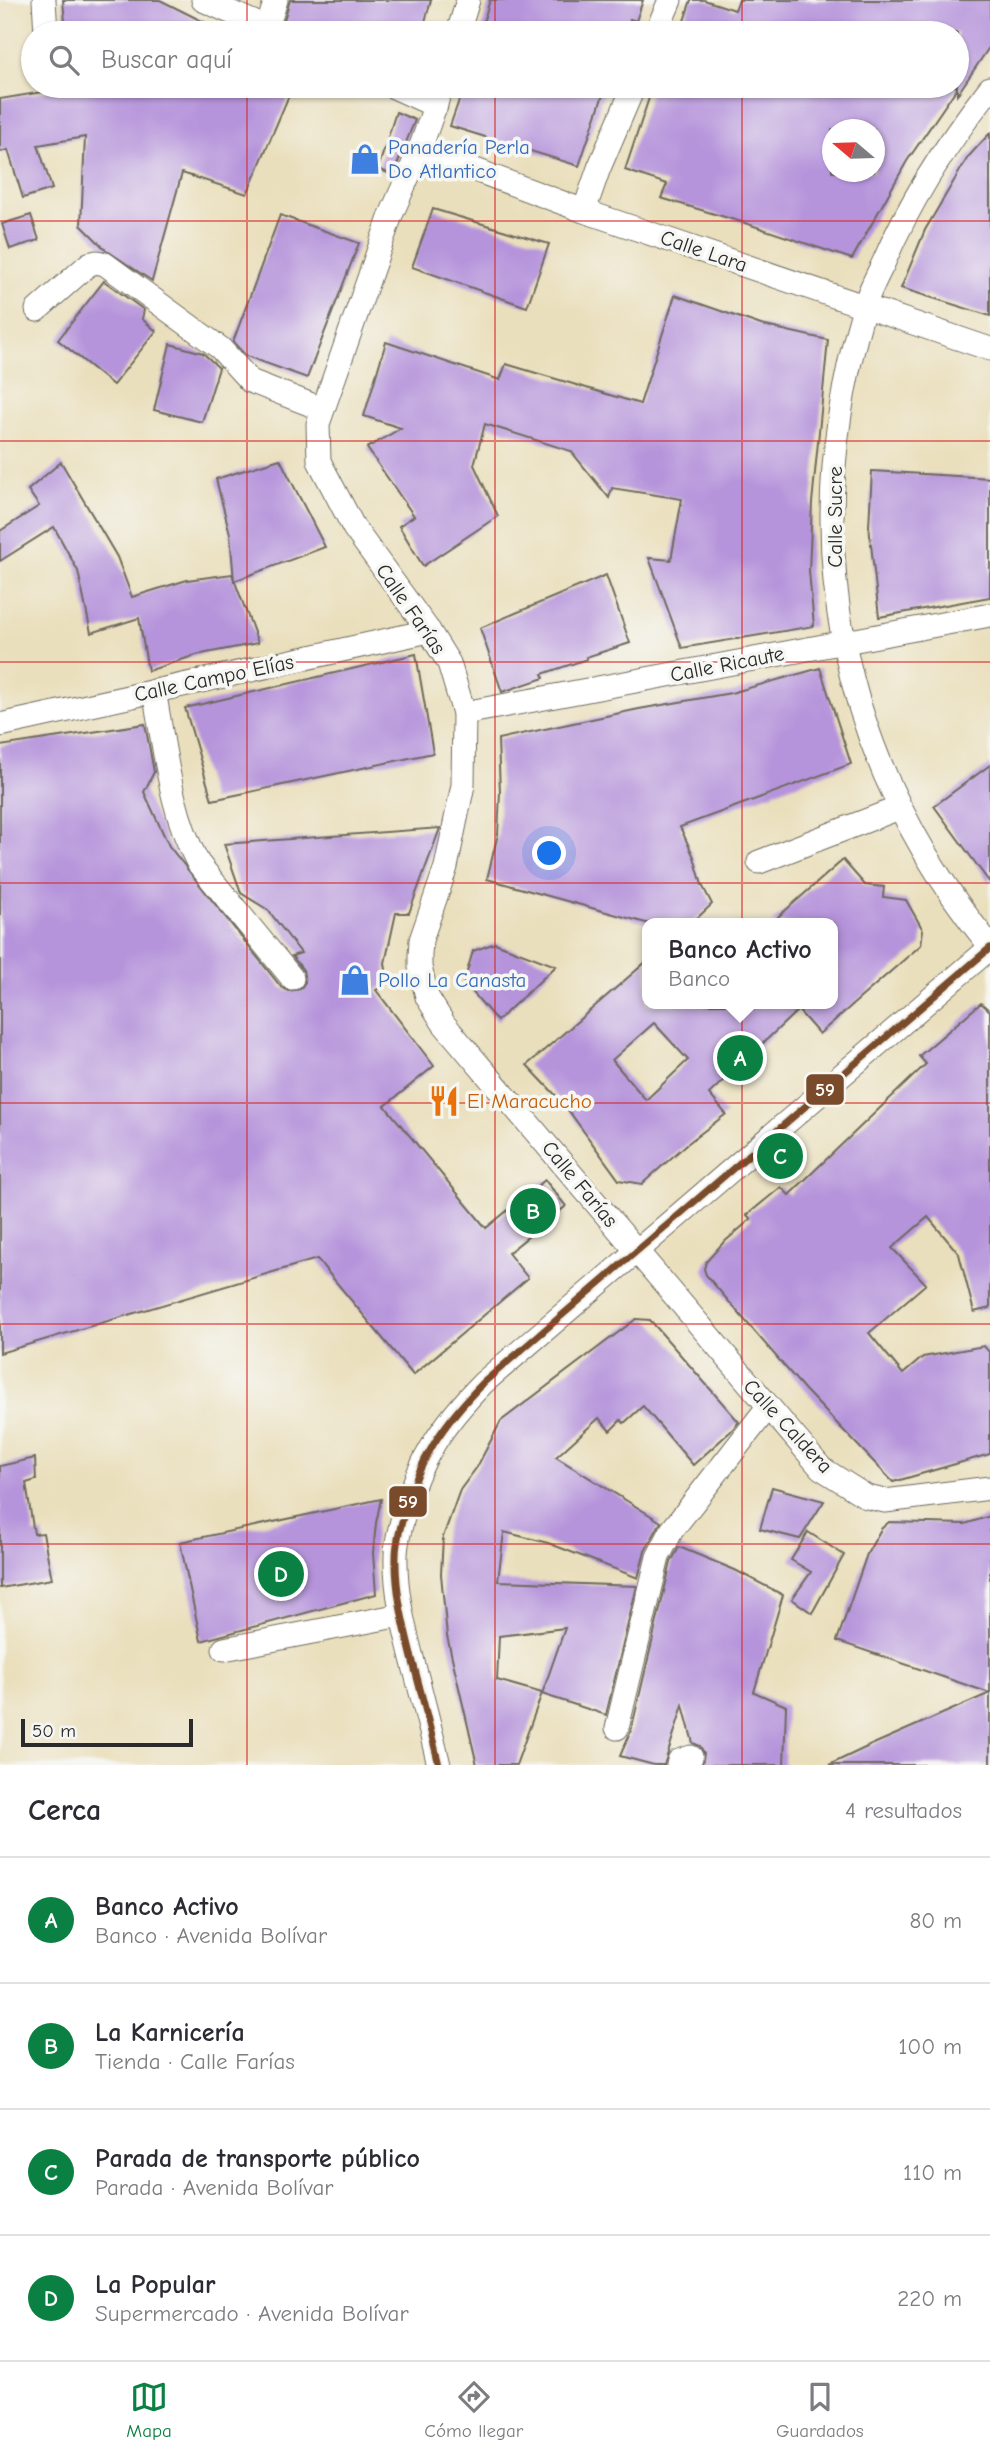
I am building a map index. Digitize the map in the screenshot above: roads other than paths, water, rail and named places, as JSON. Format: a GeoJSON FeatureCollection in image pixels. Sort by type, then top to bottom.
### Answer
{"type":"FeatureCollection","features":[{"type":"Feature","properties":{"kind":"street"},"geometry":{"type":"LineString","coordinates":[[44,0],[45,21]]}},
{"type":"Feature","properties":{"kind":"street"},"geometry":{"type":"LineString","coordinates":[[203,0],[250,21]]}},
{"type":"Feature","properties":{"kind":"street"},"geometry":{"type":"LineString","coordinates":[[274,21],[276,0]]}},
{"type":"Feature","properties":{"kind":"street"},"geometry":{"type":"LineString","coordinates":[[462,21],[468,0]]}},
{"type":"Feature","properties":{"kind":"street"},"geometry":{"type":"LineString","coordinates":[[661,21],[670,0]]}},
{"type":"Feature","properties":{"kind":"street","name":"Calle Sucre"},"geometry":{"type":"LineString","coordinates":[[990,88],[932,168],[907,211],[864,306],[840,416],[832,494],[834,572],[844,643],[867,730],[899,808],[940,880],[990,947]]}},
{"type":"Feature","properties":{"kind":"street","name":"Calle Farías"},"geometry":{"type":"LineString","coordinates":[[438,98],[420,149],[391,215],[322,409],[318,424],[319,460],[354,528],[449,663],[464,713],[463,785],[446,867],[421,940],[420,967],[426,997],[444,1024],[638,1251]]}},
{"type":"Feature","properties":{"kind":"street"},"geometry":{"type":"LineString","coordinates":[[584,211],[629,98]]}},
{"type":"Feature","properties":{"kind":"street","name":"Calle Lara"},"geometry":{"type":"LineString","coordinates":[[420,149],[584,211],[990,349]]}},
{"type":"Feature","properties":{"kind":"street"},"geometry":{"type":"LineString","coordinates":[[37,310],[89,264],[105,264],[220,348],[250,382],[322,409]]}},
{"type":"Feature","properties":{"kind":"street","name":"Calle Ricaute"},"geometry":{"type":"LineString","coordinates":[[464,713],[990,615]]}},
{"type":"Feature","properties":{"kind":"street","name":"Calle Campo Elías"},"geometry":{"type":"LineString","coordinates":[[0,725],[429,631]]}},
{"type":"Feature","properties":{"kind":"street"},"geometry":{"type":"LineString","coordinates":[[154,691],[178,817],[188,843],[198,863],[292,978]]}},
{"type":"Feature","properties":{"kind":"street"},"geometry":{"type":"LineString","coordinates":[[759,862],[899,808]]}},
{"type":"Feature","properties":{"kind":"street"},"geometry":{"type":"LineString","coordinates":[[439,1765],[401,1615],[396,1557],[411,1487],[437,1436],[458,1408],[483,1383],[990,947]]}},
{"type":"Feature","properties":{"kind":"street","name":"Calle Caldera"},"geometry":{"type":"LineString","coordinates":[[638,1251],[821,1468],[867,1497],[885,1501],[990,1488]]}},
{"type":"Feature","properties":{"kind":"street"},"geometry":{"type":"LineString","coordinates":[[617,1728],[658,1557],[673,1530],[768,1407]]}},
{"type":"Feature","properties":{"kind":"street"},"geometry":{"type":"LineString","coordinates":[[224,1649],[401,1615]]}},
{"type":"Feature","properties":{"kind":"place","name":"Panadería Perla Do Atlantico"},"geometry":{"type":"Point","coordinates":[365,159]}},
{"type":"Feature","properties":{"kind":"place","name":"Pollo La Canasta"},"geometry":{"type":"Point","coordinates":[355,980]}},
{"type":"Feature","properties":{"kind":"place","name":"Banco Activo"},"geometry":{"type":"Point","coordinates":[740,1058]}},
{"type":"Feature","properties":{"kind":"place","name":"El Maracucho"},"geometry":{"type":"Point","coordinates":[444,1101]}},
{"type":"Feature","properties":{"kind":"place","name":"Parada de transporte público"},"geometry":{"type":"Point","coordinates":[780,1156]}},
{"type":"Feature","properties":{"kind":"place","name":"La Karnicería"},"geometry":{"type":"Point","coordinates":[533,1211]}},
{"type":"Feature","properties":{"kind":"place","name":"La Popular"},"geometry":{"type":"Point","coordinates":[281,1574]}}]}
